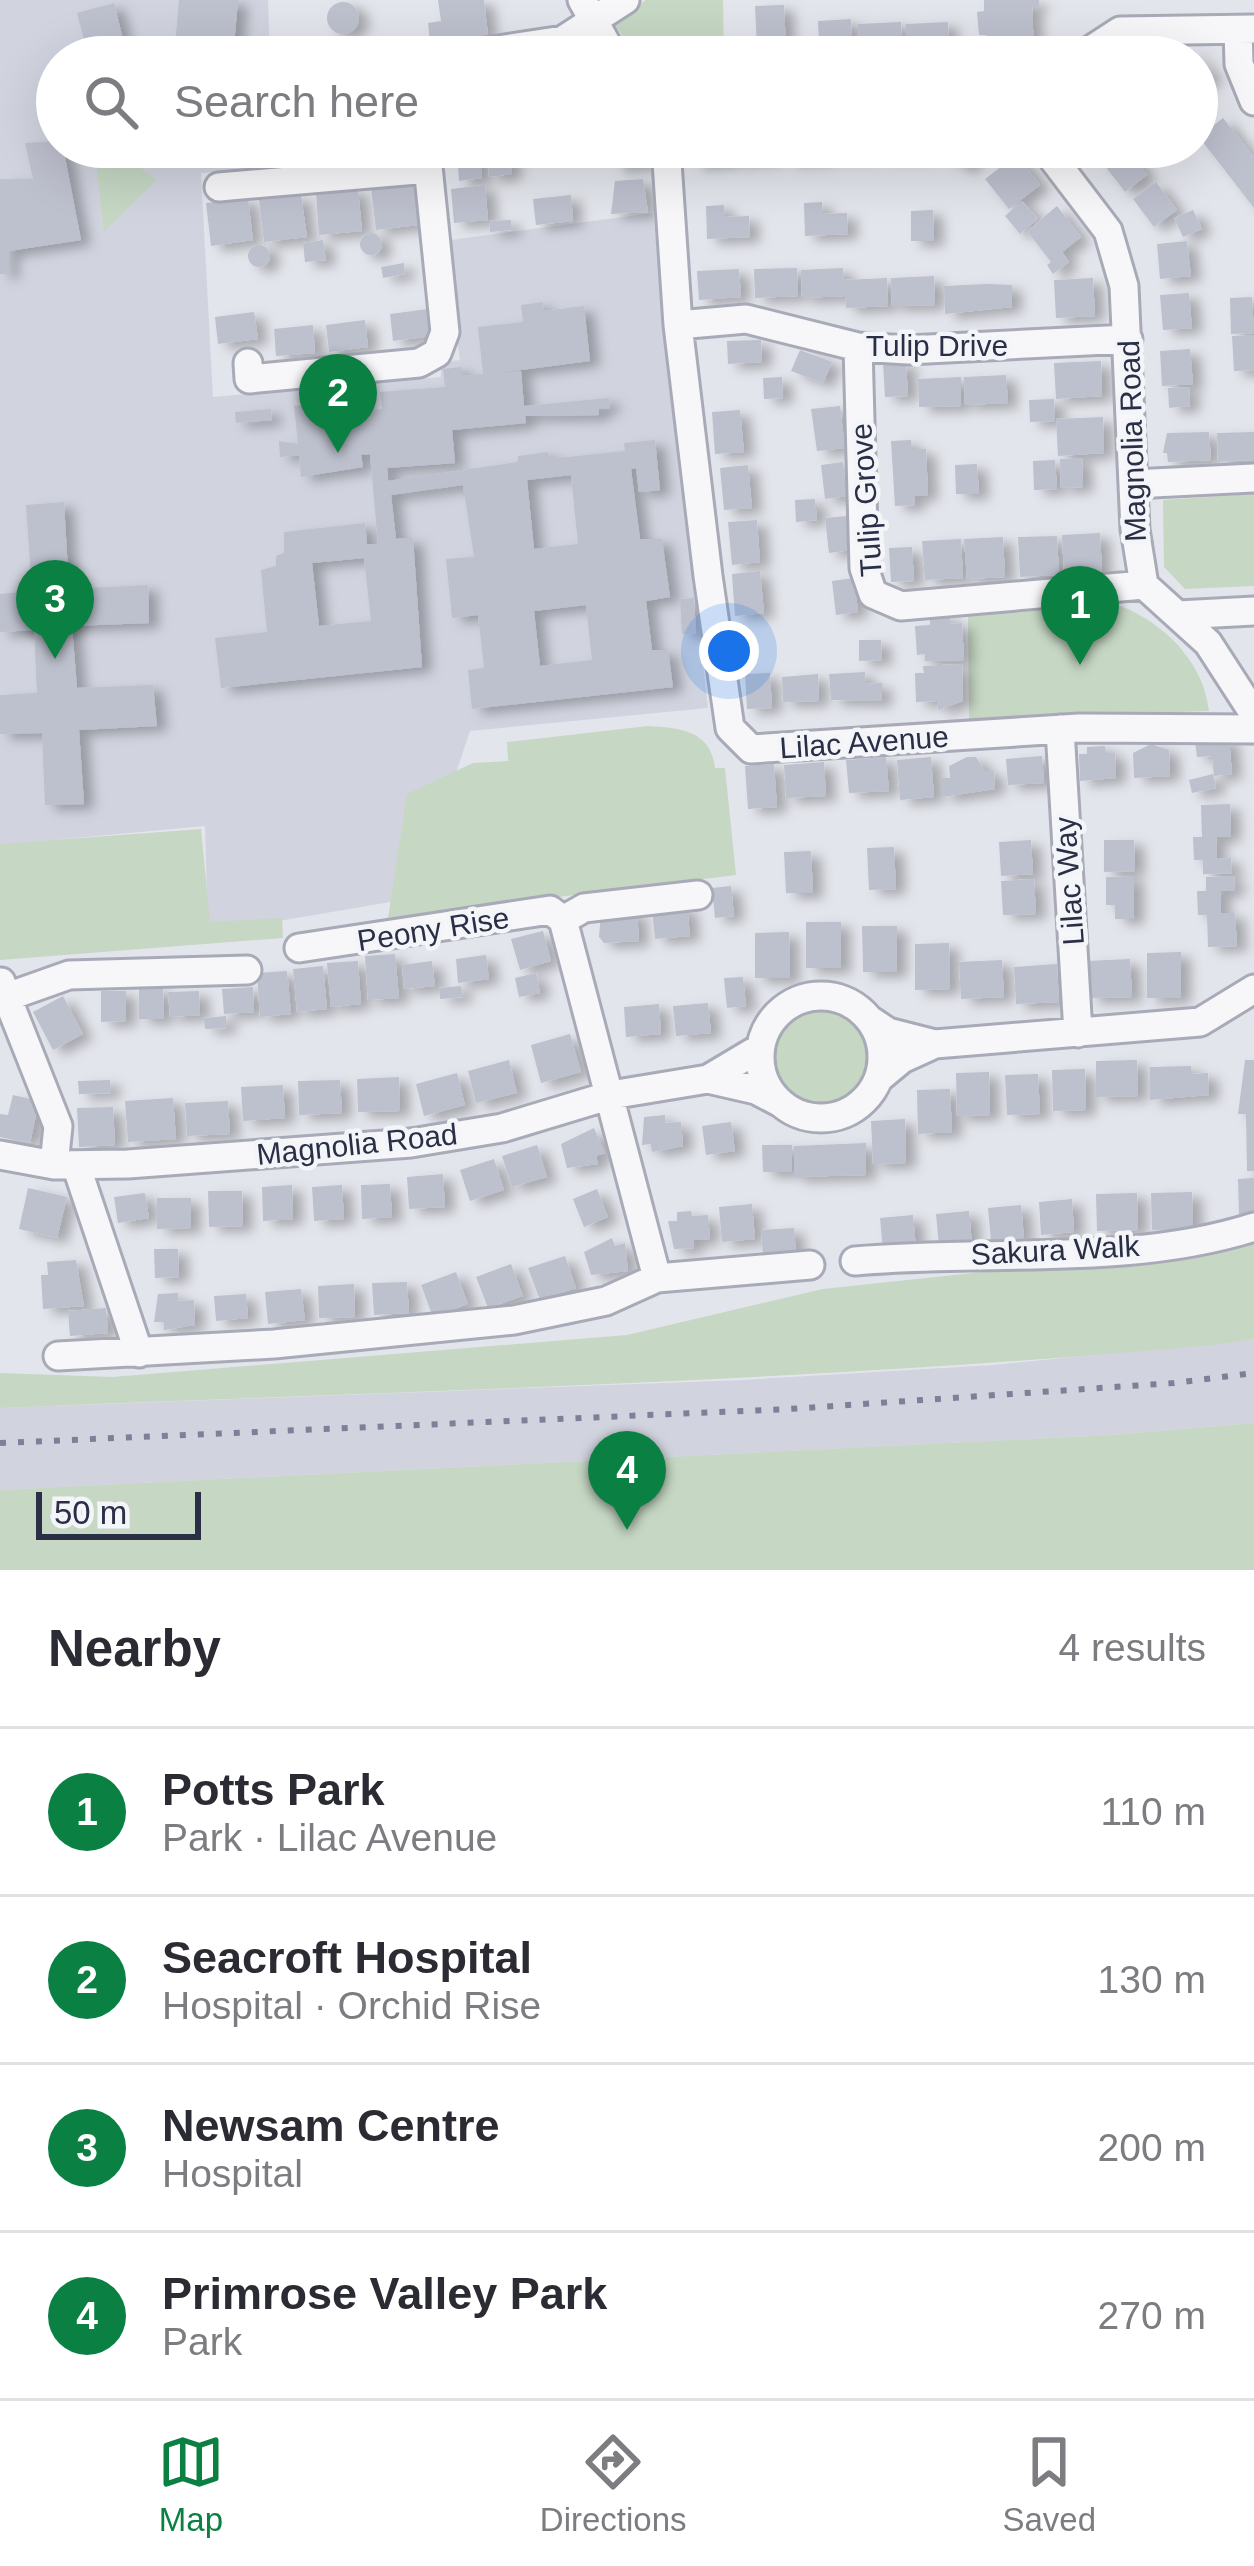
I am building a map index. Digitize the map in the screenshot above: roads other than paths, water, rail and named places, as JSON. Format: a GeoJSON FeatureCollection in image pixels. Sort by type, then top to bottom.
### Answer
{"type":"FeatureCollection","features":[{"type":"Feature","properties":{"kind":"street"},"geometry":{"type":"LineString","coordinates":[[566,36],[586,10],[625,0]]}},
{"type":"Feature","properties":{"kind":"street"},"geometry":{"type":"LineString","coordinates":[[586,10],[601,36]]}},
{"type":"Feature","properties":{"kind":"street"},"geometry":{"type":"LineString","coordinates":[[1112,36],[1120,31],[1246,30],[1239,64],[1254,101]]}},
{"type":"Feature","properties":{"kind":"street"},"geometry":{"type":"LineString","coordinates":[[219,187],[355,168]]}},
{"type":"Feature","properties":{"kind":"street"},"geometry":{"type":"LineString","coordinates":[[248,363],[249,380],[419,363],[436,352],[445,332],[428,168]]}},
{"type":"Feature","properties":{"kind":"street"},"geometry":{"type":"LineString","coordinates":[[667,168],[679,333]]}},
{"type":"Feature","properties":{"kind":"street","name":"Magnolia Road"},"geometry":{"type":"LineString","coordinates":[[1060,168],[1108,231],[1124,286],[1137,564],[1144,585],[1208,644],[1254,714]]}},
{"type":"Feature","properties":{"kind":"street","name":"Tulip Drive"},"geometry":{"type":"LineString","coordinates":[[679,333],[746,319],[858,347],[908,350],[1128,338]]}},
{"type":"Feature","properties":{"kind":"street","name":"Lilac Avenue"},"geometry":{"type":"LineString","coordinates":[[679,333],[730,728],[751,749],[1060,729],[1254,729]]}},
{"type":"Feature","properties":{"kind":"street","name":"Tulip Grove"},"geometry":{"type":"LineString","coordinates":[[858,347],[864,568],[873,594],[901,606],[1144,585]]}},
{"type":"Feature","properties":{"kind":"street"},"geometry":{"type":"LineString","coordinates":[[1133,484],[1254,478]]}},
{"type":"Feature","properties":{"kind":"street"},"geometry":{"type":"LineString","coordinates":[[1178,615],[1254,611]]}},
{"type":"Feature","properties":{"kind":"street","name":"Lilac Way"},"geometry":{"type":"LineString","coordinates":[[1060,729],[1078,1033]]}},
{"type":"Feature","properties":{"kind":"street","name":"Peony Rise"},"geometry":{"type":"LineString","coordinates":[[299,948],[550,910],[562,920],[584,908],[698,895]]}},
{"type":"Feature","properties":{"kind":"street"},"geometry":{"type":"LineString","coordinates":[[562,920],[657,1278]]}},
{"type":"Feature","properties":{"kind":"street"},"geometry":{"type":"LineString","coordinates":[[140,1353],[65,1165],[58,1126],[4,989],[69,975],[247,970]]}},
{"type":"Feature","properties":{"kind":"street","name":"Magnolia Road"},"geometry":{"type":"LineString","coordinates":[[0,1155],[65,1165],[411,1143],[502,1128],[611,1096],[708,1078],[760,1048],[778,1013],[815,996],[855,1006],[888,1032],[935,1044],[1200,1022],[1254,989]]}},
{"type":"Feature","properties":{"kind":"street"},"geometry":{"type":"LineString","coordinates":[[869,1020],[879,1038],[878,1078]]}},
{"type":"Feature","properties":{"kind":"street","name":"Magnolia Road"},"geometry":{"type":"LineString","coordinates":[[708,1078],[756,1090],[815,1118],[835,1117],[868,1096],[878,1078],[902,1059],[935,1044]]}},
{"type":"Feature","properties":{"kind":"street"},"geometry":{"type":"LineString","coordinates":[[760,1048],[767,1087],[779,1102]]}},
{"type":"Feature","properties":{"kind":"street","name":"Sakura Walk"},"geometry":{"type":"LineString","coordinates":[[855,1261],[1150,1246],[1219,1238],[1254,1227]]}},
{"type":"Feature","properties":{"kind":"street"},"geometry":{"type":"LineString","coordinates":[[58,1356],[274,1343],[514,1320],[606,1301],[657,1278],[810,1265]]}},
{"type":"Feature","properties":{"kind":"railway"},"geometry":{"type":"LineString","coordinates":[[0,1443],[789,1409],[1174,1383],[1254,1373]]}},
{"type":"Feature","properties":{"kind":"place","name":"Seacroft Hospital"},"geometry":{"type":"Point","coordinates":[338,453]}},
{"type":"Feature","properties":{"kind":"place","name":"Newsam Centre"},"geometry":{"type":"Point","coordinates":[55,659]}},
{"type":"Feature","properties":{"kind":"place","name":"Potts Park"},"geometry":{"type":"Point","coordinates":[1080,665]}},
{"type":"Feature","properties":{"kind":"place","name":"Primrose Valley Park"},"geometry":{"type":"Point","coordinates":[627,1530]}}]}
